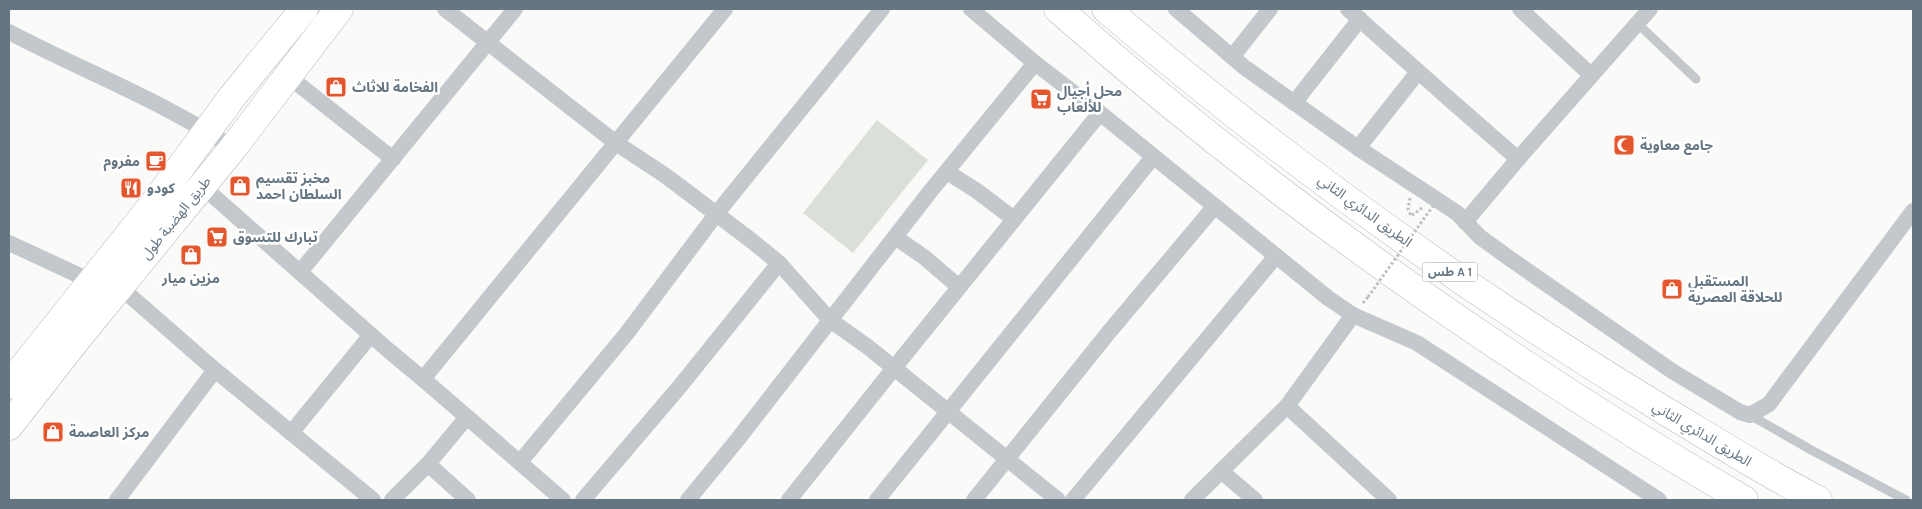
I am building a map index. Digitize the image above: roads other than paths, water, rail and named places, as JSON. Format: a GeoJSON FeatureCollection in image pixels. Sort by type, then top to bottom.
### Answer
{"type":"FeatureCollection","features":[{"type":"Feature","properties":{"kind":"highway","name":"طريق الهضبة طول"},"geometry":{"type":"LineString","coordinates":[[9,385],[155,202],[232,97],[304,9]]}},
{"type":"Feature","properties":{"kind":"highway","name":"طريق الهضبة طول"},"geometry":{"type":"LineString","coordinates":[[9,426],[233,148],[339,9]]}},
{"type":"Feature","properties":{"kind":"highway","name":"طس A 1"},"geometry":{"type":"LineString","coordinates":[[1058,9],[1129,70],[1363,253],[1566,392],[1744,500]]}},
{"type":"Feature","properties":{"kind":"highway","name":"الطريق الدائري الثاني"},"geometry":{"type":"LineString","coordinates":[[1106,9],[1275,144],[1367,214],[1488,298],[1586,363],[1778,479],[1818,500]]}},
{"type":"Feature","properties":{"kind":"street"},"geometry":{"type":"LineString","coordinates":[[445,9],[616,143],[717,213],[779,263],[830,320],[868,347],[1058,500]]}},
{"type":"Feature","properties":{"kind":"street"},"geometry":{"type":"LineString","coordinates":[[300,272],[515,9]]}},
{"type":"Feature","properties":{"kind":"street"},"geometry":{"type":"LineString","coordinates":[[423,379],[726,9]]}},
{"type":"Feature","properties":{"kind":"street"},"geometry":{"type":"LineString","coordinates":[[520,462],[627,333],[717,213],[882,9]]}},
{"type":"Feature","properties":{"kind":"street"},"geometry":{"type":"LineString","coordinates":[[970,9],[1328,298],[1353,315],[1417,343],[1660,500]]}},
{"type":"Feature","properties":{"kind":"street"},"geometry":{"type":"LineString","coordinates":[[1232,56],[1270,9]]}},
{"type":"Feature","properties":{"kind":"street"},"geometry":{"type":"LineString","coordinates":[[1520,9],[1591,75]]}},
{"type":"Feature","properties":{"kind":"street"},"geometry":{"type":"LineString","coordinates":[[1465,222],[1650,9]]}},
{"type":"Feature","properties":{"kind":"street"},"geometry":{"type":"LineString","coordinates":[[1178,10],[1232,56],[1294,103],[1358,148],[1457,213],[1480,237],[1508,258],[1672,371],[1740,412],[1750,415],[1768,404],[1780,391],[1913,211]]}},
{"type":"Feature","properties":{"kind":"street"},"geometry":{"type":"LineString","coordinates":[[1294,103],[1354,14],[1518,159]]}},
{"type":"Feature","properties":{"kind":"street"},"geometry":{"type":"LineString","coordinates":[[9,32],[89,70],[208,131],[233,148]]}},
{"type":"Feature","properties":{"kind":"street"},"geometry":{"type":"LineString","coordinates":[[688,500],[738,439],[946,172],[1035,63]]}},
{"type":"Feature","properties":{"kind":"street"},"geometry":{"type":"LineString","coordinates":[[1358,148],[1418,72]]}},
{"type":"Feature","properties":{"kind":"street"},"geometry":{"type":"LineString","coordinates":[[288,76],[393,159]]}},
{"type":"Feature","properties":{"kind":"street"},"geometry":{"type":"LineString","coordinates":[[790,500],[1100,113]]}},
{"type":"Feature","properties":{"kind":"street"},"geometry":{"type":"LineString","coordinates":[[877,500],[1153,157]]}},
{"type":"Feature","properties":{"kind":"street"},"geometry":{"type":"LineString","coordinates":[[946,172],[978,191],[1014,219]]}},
{"type":"Feature","properties":{"kind":"street"},"geometry":{"type":"LineString","coordinates":[[202,186],[371,335],[564,500]]}},
{"type":"Feature","properties":{"kind":"street"},"geometry":{"type":"LineString","coordinates":[[974,500],[1109,332],[1215,206]]}},
{"type":"Feature","properties":{"kind":"street"},"geometry":{"type":"LineString","coordinates":[[895,237],[924,257],[959,287]]}},
{"type":"Feature","properties":{"kind":"street"},"geometry":{"type":"LineString","coordinates":[[9,243],[91,281]]}},
{"type":"Feature","properties":{"kind":"street"},"geometry":{"type":"LineString","coordinates":[[1073,500],[1276,256]]}},
{"type":"Feature","properties":{"kind":"street"},"geometry":{"type":"LineString","coordinates":[[583,500],[681,385],[779,263]]}},
{"type":"Feature","properties":{"kind":"street"},"geometry":{"type":"LineString","coordinates":[[120,287],[215,370],[373,500]]}},
{"type":"Feature","properties":{"kind":"street"},"geometry":{"type":"LineString","coordinates":[[1192,500],[1287,406],[1353,315]]}},
{"type":"Feature","properties":{"kind":"street"},"geometry":{"type":"LineString","coordinates":[[291,432],[371,335]]}},
{"type":"Feature","properties":{"kind":"street"},"geometry":{"type":"LineString","coordinates":[[117,500],[215,370]]}},
{"type":"Feature","properties":{"kind":"street"},"geometry":{"type":"LineString","coordinates":[[1287,406],[1389,500]]}},
{"type":"Feature","properties":{"kind":"street"},"geometry":{"type":"LineString","coordinates":[[392,500],[428,464],[467,417]]}},
{"type":"Feature","properties":{"kind":"street"},"geometry":{"type":"LineString","coordinates":[[428,464],[468,500]]}},
{"type":"Feature","properties":{"kind":"street"},"geometry":{"type":"LineString","coordinates":[[1221,471],[1255,500]]}},
{"type":"Feature","properties":{"kind":"lane"},"geometry":{"type":"LineString","coordinates":[[1637,23],[1696,79]]}},
{"type":"Feature","properties":{"kind":"lane"},"geometry":{"type":"LineString","coordinates":[[1750,415],[1813,452],[1906,500]]}},
{"type":"Feature","properties":{"kind":"place","name":"الفخامة للاثاث"},"geometry":{"type":"Point","coordinates":[336,87]}},
{"type":"Feature","properties":{"kind":"place","name":"محل أجيال للألعاب"},"geometry":{"type":"Point","coordinates":[1041,99]}},
{"type":"Feature","properties":{"kind":"place","name":"جامع معاوية"},"geometry":{"type":"Point","coordinates":[1624,145]}},
{"type":"Feature","properties":{"kind":"place","name":"مفروم"},"geometry":{"type":"Point","coordinates":[156,161]}},
{"type":"Feature","properties":{"kind":"place","name":"مخبز تقسيم السلطان احمد"},"geometry":{"type":"Point","coordinates":[240,186]}},
{"type":"Feature","properties":{"kind":"place","name":"كودو"},"geometry":{"type":"Point","coordinates":[131,188]}},
{"type":"Feature","properties":{"kind":"place","name":"تبارك للتسوق"},"geometry":{"type":"Point","coordinates":[217,237]}},
{"type":"Feature","properties":{"kind":"place","name":"مزين ميار"},"geometry":{"type":"Point","coordinates":[191,255]}},
{"type":"Feature","properties":{"kind":"place","name":"المستقبل للحلاقة العصرية"},"geometry":{"type":"Point","coordinates":[1672,289]}},
{"type":"Feature","properties":{"kind":"place","name":"مركز العاصمة"},"geometry":{"type":"Point","coordinates":[53,432]}}]}
